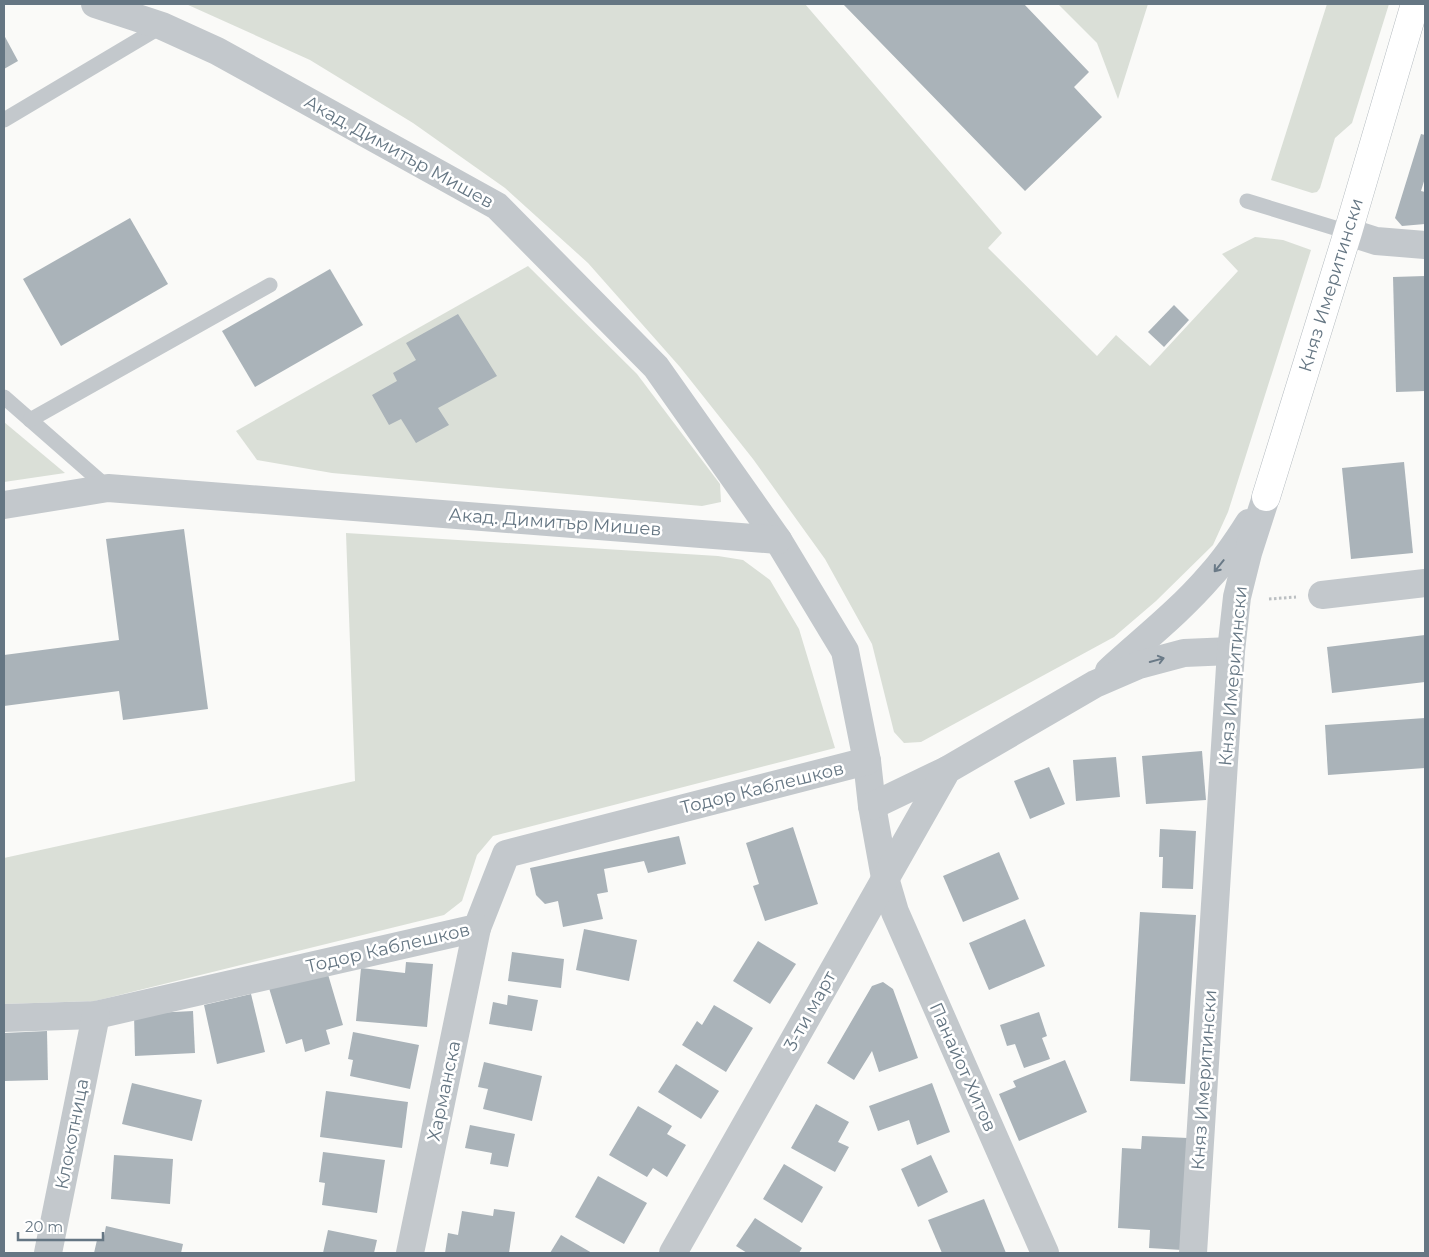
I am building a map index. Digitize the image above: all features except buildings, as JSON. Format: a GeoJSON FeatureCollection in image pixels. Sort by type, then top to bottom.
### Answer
{"type":"FeatureCollection","features":[{"type":"Feature","properties":{"kind":"street","name":"Акад. Димитър Мишев"},"geometry":{"type":"LineString","coordinates":[[95,4],[162,26],[217,51],[497,206],[656,367],[778,540],[845,651],[867,761],[872,806],[885,878]]}},
{"type":"Feature","properties":{"kind":"street","name":"Княз Имеритински"},"geometry":{"type":"LineString","coordinates":[[1193,1253],[1231,651],[1237,597],[1248,553],[1348,232],[1415,4]]}},
{"type":"Feature","properties":{"kind":"street"},"geometry":{"type":"LineString","coordinates":[[1348,232],[1376,241],[1425,245]]}},
{"type":"Feature","properties":{"kind":"street","name":"Акад. Димитър Мишев"},"geometry":{"type":"LineString","coordinates":[[4,505],[108,488],[778,540]]}},
{"type":"Feature","properties":{"kind":"street"},"geometry":{"type":"LineString","coordinates":[[1095,684],[1186,602],[1210,576],[1232,550],[1266,497]]}},
{"type":"Feature","properties":{"kind":"street"},"geometry":{"type":"LineString","coordinates":[[1322,594],[1425,584]]}},
{"type":"Feature","properties":{"kind":"street"},"geometry":{"type":"LineString","coordinates":[[1095,684],[1139,665],[1184,653],[1231,651]]}},
{"type":"Feature","properties":{"kind":"street","name":"3-ти март"},"geometry":{"type":"LineString","coordinates":[[872,806],[947,770],[1095,684]]}},
{"type":"Feature","properties":{"kind":"street","name":"Тодор Каблешков"},"geometry":{"type":"LineString","coordinates":[[4,1018],[96,1015],[478,928],[506,854],[867,761]]}},
{"type":"Feature","properties":{"kind":"street","name":"3-ти март"},"geometry":{"type":"LineString","coordinates":[[674,1253],[947,770]]}},
{"type":"Feature","properties":{"kind":"street","name":"Панайот Хитов"},"geometry":{"type":"LineString","coordinates":[[885,878],[895,912],[1045,1253]]}},
{"type":"Feature","properties":{"kind":"street","name":"Харманска"},"geometry":{"type":"LineString","coordinates":[[410,1253],[478,928]]}},
{"type":"Feature","properties":{"kind":"street","name":"Клокотница"},"geometry":{"type":"LineString","coordinates":[[48,1253],[96,1015]]}},
{"type":"Feature","properties":{"kind":"lane"},"geometry":{"type":"LineString","coordinates":[[4,120],[162,26]]}},
{"type":"Feature","properties":{"kind":"lane"},"geometry":{"type":"LineString","coordinates":[[1247,201],[1348,232]]}},
{"type":"Feature","properties":{"kind":"lane"},"geometry":{"type":"LineString","coordinates":[[30,420],[270,286]]}},
{"type":"Feature","properties":{"kind":"lane"},"geometry":{"type":"LineString","coordinates":[[4,397],[108,488]]}},
{"type":"Feature","properties":{"kind":"shaded area"},"geometry":{"type":"Polygon","coordinates":[[[186,4],[805,4],[1002,233],[988,248],[1097,356],[1116,335],[1150,366],[1238,271],[1222,254],[1255,237],[1283,240],[1311,250],[1228,512],[1213,545],[1156,601],[1114,637],[921,742],[904,743],[894,732],[872,644],[825,559],[753,459],[680,367],[588,263],[505,188],[413,123],[310,60],[186,4]]]}},
{"type":"Feature","properties":{"kind":"shaded area"},"geometry":{"type":"Polygon","coordinates":[[[1058,4],[1148,4],[1118,99],[1097,43],[1058,4]]]}},
{"type":"Feature","properties":{"kind":"shaded area"},"geometry":{"type":"Polygon","coordinates":[[[1327,4],[1389,4],[1352,123],[1335,138],[1320,188],[1317,192],[1312,193],[1271,180],[1327,4]]]}},
{"type":"Feature","properties":{"kind":"shaded area"},"geometry":{"type":"Polygon","coordinates":[[[528,266],[637,374],[720,484],[721,502],[702,506],[332,473],[257,460],[236,431],[528,266]]]}},
{"type":"Feature","properties":{"kind":"shaded area"},"geometry":{"type":"Polygon","coordinates":[[[4,422],[65,473],[4,482],[4,422]]]}},
{"type":"Feature","properties":{"kind":"shaded area"},"geometry":{"type":"Polygon","coordinates":[[[346,533],[718,556],[743,560],[770,580],[799,629],[835,748],[493,836],[477,855],[462,901],[444,915],[95,1001],[4,1004],[4,858],[355,781],[346,533]]]}}]}
